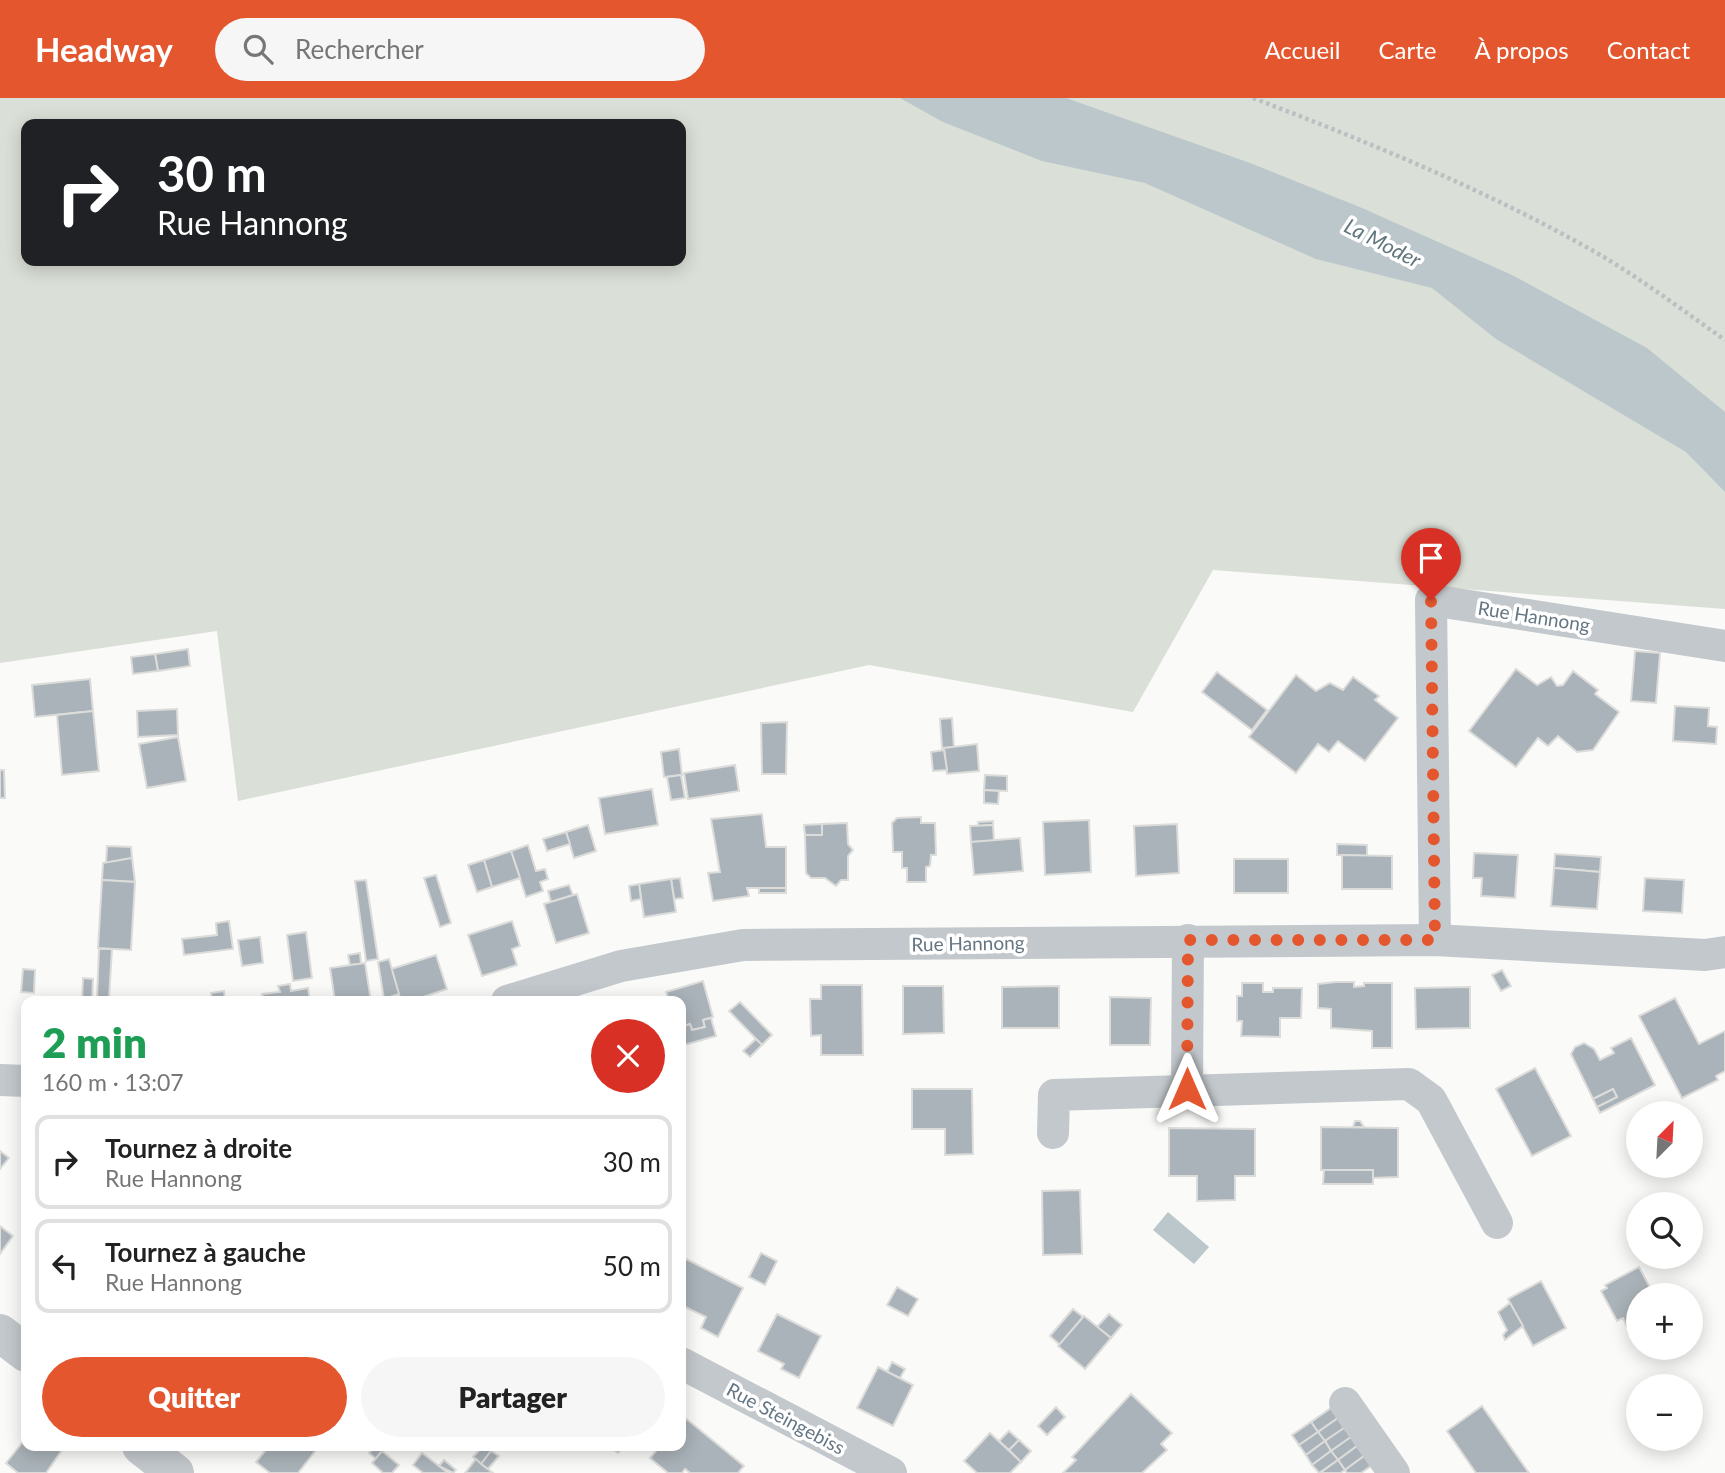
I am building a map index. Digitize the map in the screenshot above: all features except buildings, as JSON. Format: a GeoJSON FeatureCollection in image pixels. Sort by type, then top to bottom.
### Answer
{"type":"FeatureCollection","features":[{"type":"Feature","properties":{"kind":"street","name":"Rue Hannong"},"geometry":{"type":"LineString","coordinates":[[1435,940],[1431,600],[1725,646]]}},
{"type":"Feature","properties":{"kind":"street"},"geometry":{"type":"LineString","coordinates":[[1187,1089],[1188,940]]}},
{"type":"Feature","properties":{"kind":"street","name":"Rue Hannong"},"geometry":{"type":"LineString","coordinates":[[524,996],[621,966],[743,945],[1435,940],[1705,955],[1725,952]]}},
{"type":"Feature","properties":{"kind":"street"},"geometry":{"type":"LineString","coordinates":[[0,1080],[21,1082]]}},
{"type":"Feature","properties":{"kind":"street"},"geometry":{"type":"LineString","coordinates":[[1053,1133],[1054,1095],[1409,1084],[1431,1100],[1497,1223]]}},
{"type":"Feature","properties":{"kind":"street","name":"Rue Steingebiss"},"geometry":{"type":"LineString","coordinates":[[686,1366],[891,1473]]}},
{"type":"Feature","properties":{"kind":"street"},"geometry":{"type":"LineString","coordinates":[[1345,1403],[1394,1473]]}},
{"type":"Feature","properties":{"kind":"street"},"geometry":{"type":"LineString","coordinates":[[147,1451],[175,1473]]}},
{"type":"Feature","properties":{"kind":"path"},"geometry":{"type":"LineString","coordinates":[[1253,98],[1381,147],[1545,224],[1605,258],[1725,340]]}},
{"type":"Feature","properties":{"kind":"shaded area"},"geometry":{"type":"Polygon","coordinates":[[[0,98],[1725,98],[1725,609],[1213,570],[1133,712],[869,665],[238,801],[217,631],[0,663],[0,98]]]}},
{"type":"Feature","properties":{"kind":"water","name":"La Moder"},"geometry":{"type":"Polygon","coordinates":[[[900,98],[1066,98],[1250,163],[1362,208],[1512,275],[1647,348],[1725,412],[1725,492],[1686,452],[1496,339],[1432,288],[1316,259],[1145,183],[1042,161],[943,122],[900,98]]]}},
{"type":"Feature","properties":{"kind":"water"},"geometry":{"type":"Polygon","coordinates":[[[1168,1212],[1209,1247],[1194,1264],[1153,1230],[1168,1212]]]}},
{"type":"Feature","properties":{"kind":"route"},"geometry":{"type":"LineString","coordinates":[[1187,1089],[1188,940],[1435,940],[1431,600]]}}]}
